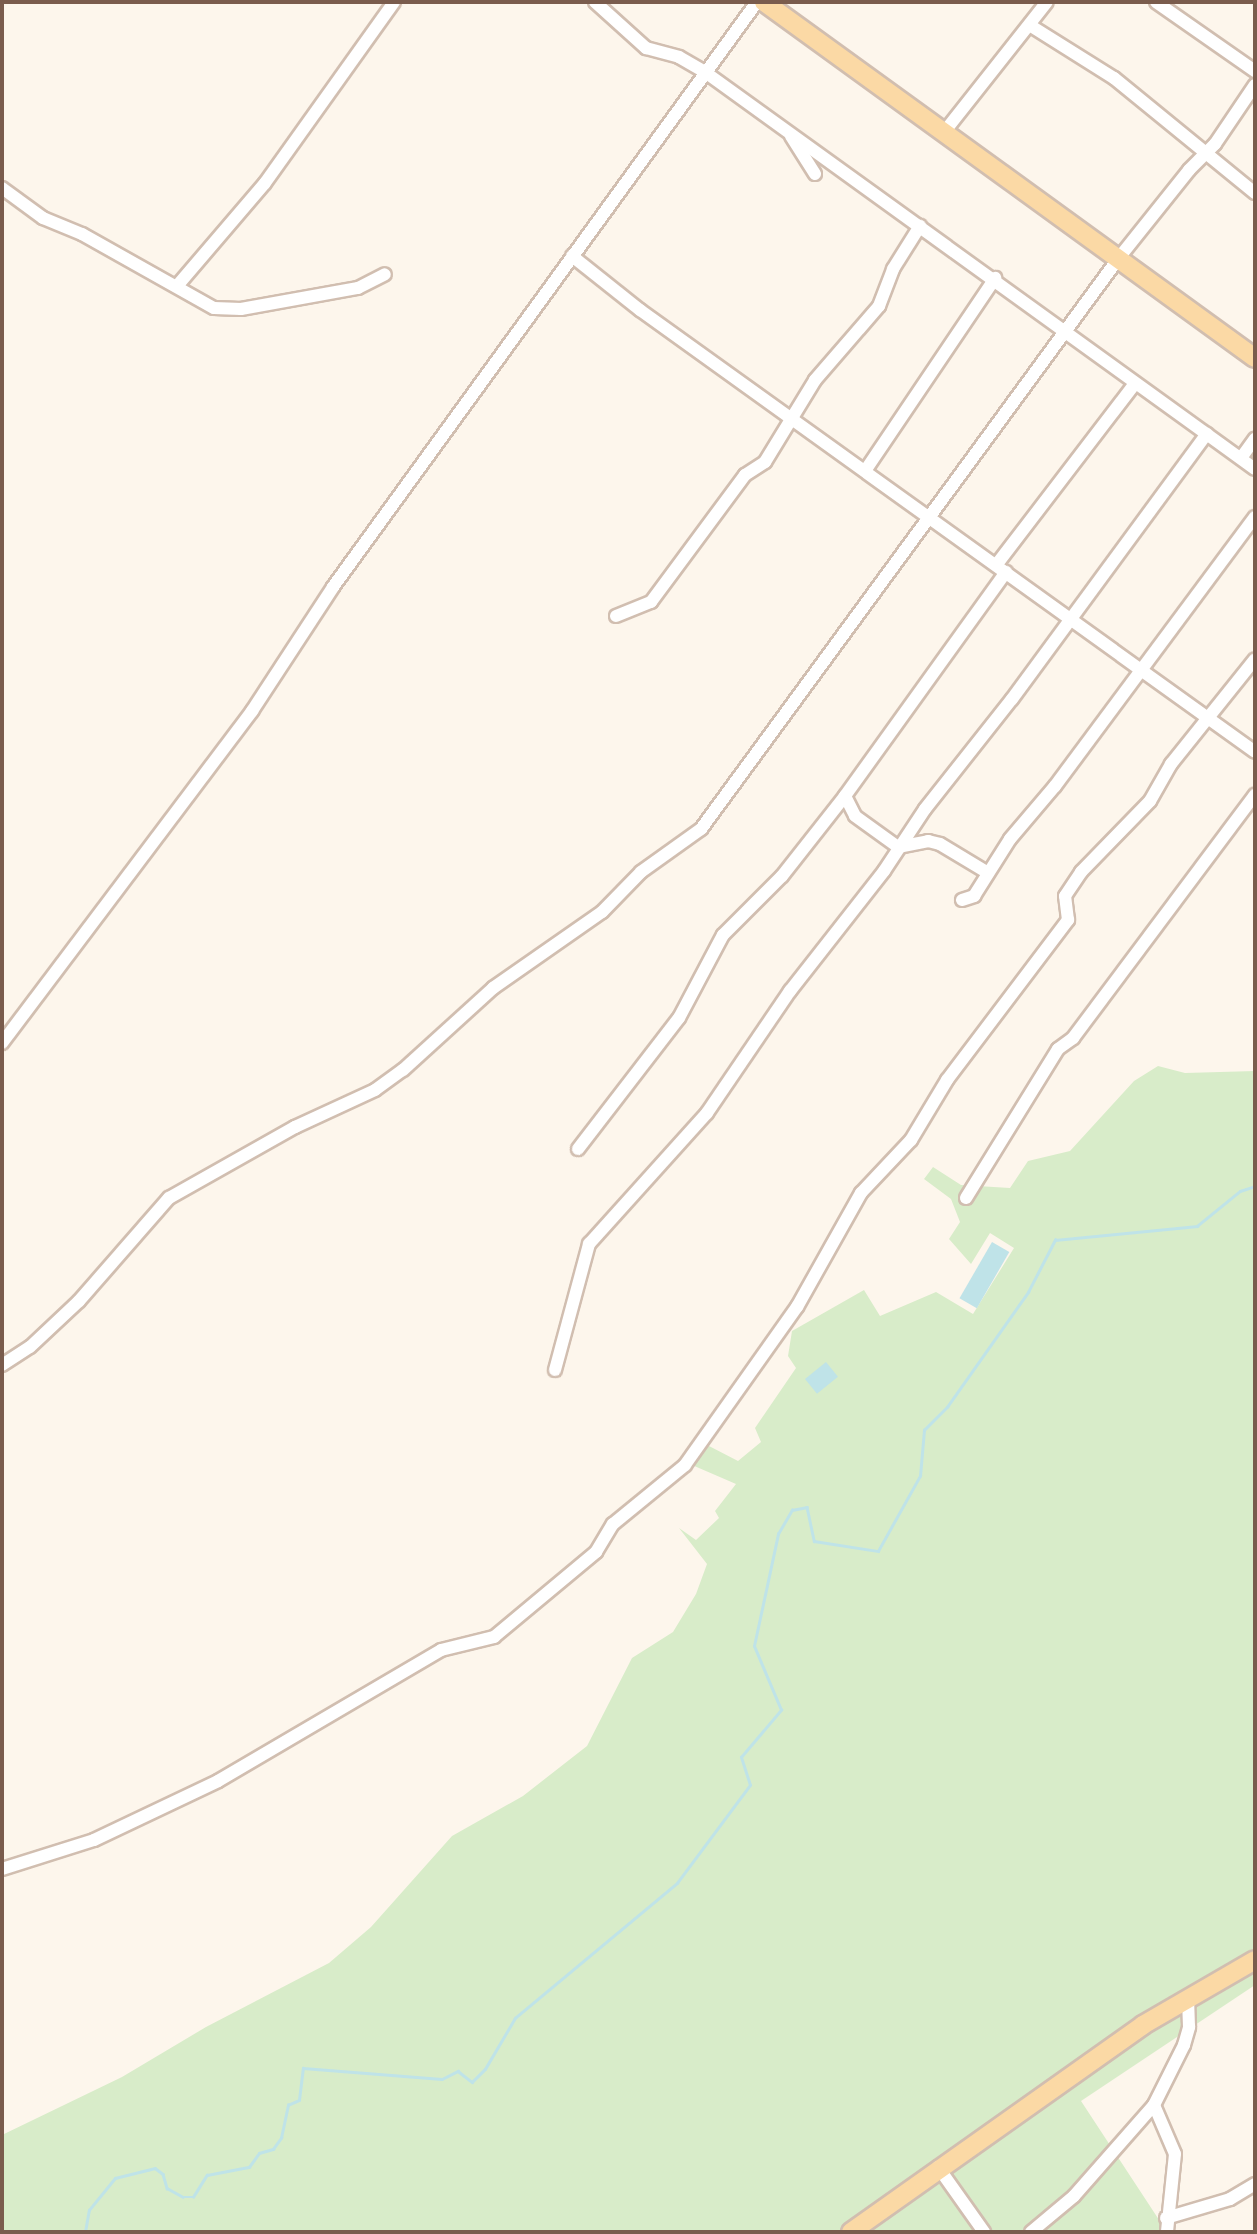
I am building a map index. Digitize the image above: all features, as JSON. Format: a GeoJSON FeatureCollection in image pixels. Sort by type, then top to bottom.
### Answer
{"type":"FeatureCollection","features":[{"type":"Feature","properties":{"kind":"main road"},"geometry":{"type":"LineString","coordinates":[[764,2],[946,131],[1118,259],[1253,351]]}},
{"type":"Feature","properties":{"kind":"main road"},"geometry":{"type":"LineString","coordinates":[[851,2232],[938,2167],[1188,1997],[1255,1960]]}},
{"type":"Feature","properties":{"kind":"street"},"geometry":{"type":"LineString","coordinates":[[177,286],[265,183],[394,2]]}},
{"type":"Feature","properties":{"kind":"street"},"geometry":{"type":"LineString","coordinates":[[595,2],[646,48],[679,57],[705,72],[995,278],[1066,336],[1255,469]]}},
{"type":"Feature","properties":{"kind":"street"},"geometry":{"type":"LineString","coordinates":[[2,1044],[252,711],[333,587],[758,2]]}},
{"type":"Feature","properties":{"kind":"street"},"geometry":{"type":"LineString","coordinates":[[946,131],[1031,26],[1047,2]]}},
{"type":"Feature","properties":{"kind":"street"},"geometry":{"type":"LineString","coordinates":[[1156,2],[1255,71]]}},
{"type":"Feature","properties":{"kind":"street"},"geometry":{"type":"LineString","coordinates":[[1031,26],[1114,78],[1255,193]]}},
{"type":"Feature","properties":{"kind":"street"},"geometry":{"type":"LineString","coordinates":[[2,1365],[30,1347],[79,1301],[169,1198],[295,1127],[374,1090],[403,1070],[493,988],[602,912],[641,872],[701,829],[928,514],[1066,336],[1118,259],[1205,154],[1255,85]]}},
{"type":"Feature","properties":{"kind":"street"},"geometry":{"type":"LineString","coordinates":[[787,129],[815,174]]}},
{"type":"Feature","properties":{"kind":"street"},"geometry":{"type":"LineString","coordinates":[[2,188],[43,218],[177,286],[214,308],[241,309],[358,288],[385,274]]}},
{"type":"Feature","properties":{"kind":"street"},"geometry":{"type":"LineString","coordinates":[[616,616],[651,602],[745,475],[765,462],[795,418],[815,380],[879,306],[893,269],[920,226]]}},
{"type":"Feature","properties":{"kind":"street"},"geometry":{"type":"LineString","coordinates":[[572,256],[640,310],[795,418],[1208,721],[1255,752]]}},
{"type":"Feature","properties":{"kind":"street"},"geometry":{"type":"LineString","coordinates":[[865,471],[995,278]]}},
{"type":"Feature","properties":{"kind":"street"},"geometry":{"type":"LineString","coordinates":[[578,1149],[679,1018],[723,935],[782,876],[845,796],[1001,568],[1134,385]]}},
{"type":"Feature","properties":{"kind":"street"},"geometry":{"type":"LineString","coordinates":[[555,1370],[589,1244],[707,1113],[790,991],[1207,434]]}},
{"type":"Feature","properties":{"kind":"street"},"geometry":{"type":"LineString","coordinates":[[1241,458],[1255,439]]}},
{"type":"Feature","properties":{"kind":"street"},"geometry":{"type":"LineString","coordinates":[[962,900],[972,898],[1255,517]]}},
{"type":"Feature","properties":{"kind":"street"},"geometry":{"type":"LineString","coordinates":[[2,1869],[94,1840],[193,1793],[323,1722],[441,1650],[494,1637],[596,1552],[613,1524],[685,1465],[791,1317],[861,1193],[911,1140],[947,1080],[1068,920],[1065,896],[1081,872],[1150,801],[1171,764],[1255,659]]}},
{"type":"Feature","properties":{"kind":"street"},"geometry":{"type":"LineString","coordinates":[[966,1198],[1058,1049],[1073,1038],[1255,795]]}},
{"type":"Feature","properties":{"kind":"street"},"geometry":{"type":"LineString","coordinates":[[845,796],[855,816],[898,847],[928,841],[940,844],[988,873]]}},
{"type":"Feature","properties":{"kind":"street"},"geometry":{"type":"LineString","coordinates":[[1031,2232],[1074,2196],[1154,2105],[1184,2045],[1189,2027],[1188,1997]]}},
{"type":"Feature","properties":{"kind":"street"},"geometry":{"type":"LineString","coordinates":[[1154,2105],[1175,2154],[1166,2218],[1167,2232]]}},
{"type":"Feature","properties":{"kind":"street"},"geometry":{"type":"LineString","coordinates":[[938,2167],[984,2232]]}},
{"type":"Feature","properties":{"kind":"street"},"geometry":{"type":"LineString","coordinates":[[1166,2218],[1185,2216],[1206,2203],[1230,2199],[1255,2184]]}},
{"type":"Feature","properties":{"kind":"green space"},"geometry":{"type":"Polygon","coordinates":[[[1158,1066],[1185,1073],[1255,1071],[1255,1985],[1081,2101],[1167,2232],[2,2232],[2,2135],[122,2077],[206,2027],[329,1963],[371,1927],[452,1836],[523,1796],[587,1746],[632,1658],[673,1632],[696,1594],[707,1564],[679,1528],[696,1540],[719,1518],[715,1511],[736,1484],[692,1465],[709,1446],[738,1461],[761,1442],[755,1428],[796,1368],[788,1356],[792,1331],[864,1290],[880,1316],[936,1292],[973,1314],[1014,1248],[990,1233],[971,1264],[949,1239],[960,1222],[951,1199],[924,1179],[933,1167],[961,1185],[1010,1188],[1028,1161],[1070,1151],[1134,1081],[1158,1066]]]}},
{"type":"Feature","properties":{"kind":"water"},"geometry":{"type":"Polygon","coordinates":[[[992,1242],[1009,1252],[977,1308],[960,1298],[992,1242]]]}},
{"type":"Feature","properties":{"kind":"water"},"geometry":{"type":"Polygon","coordinates":[[[826,1362],[838,1377],[817,1394],[805,1379],[826,1362]]]}},
{"type":"Feature","properties":{"kind":"waterway"},"geometry":{"type":"LineString","coordinates":[[85,2232],[89,2210],[115,2178],[155,2168],[163,2174],[167,2188],[183,2197],[193,2197],[207,2175],[249,2167],[259,2153],[273,2149],[281,2138],[288,2105],[299,2100],[303,2068],[442,2079],[458,2071],[472,2082],[485,2069],[515,2018],[677,1883],[750,1785],[741,1757],[781,1710],[754,1646],[778,1534],[792,1510],[807,1507],[814,1541],[878,1551],[920,1476],[924,1430],[947,1407],[1028,1292],[1055,1240],[1197,1226],[1240,1191],[1255,1186]]}}]}
